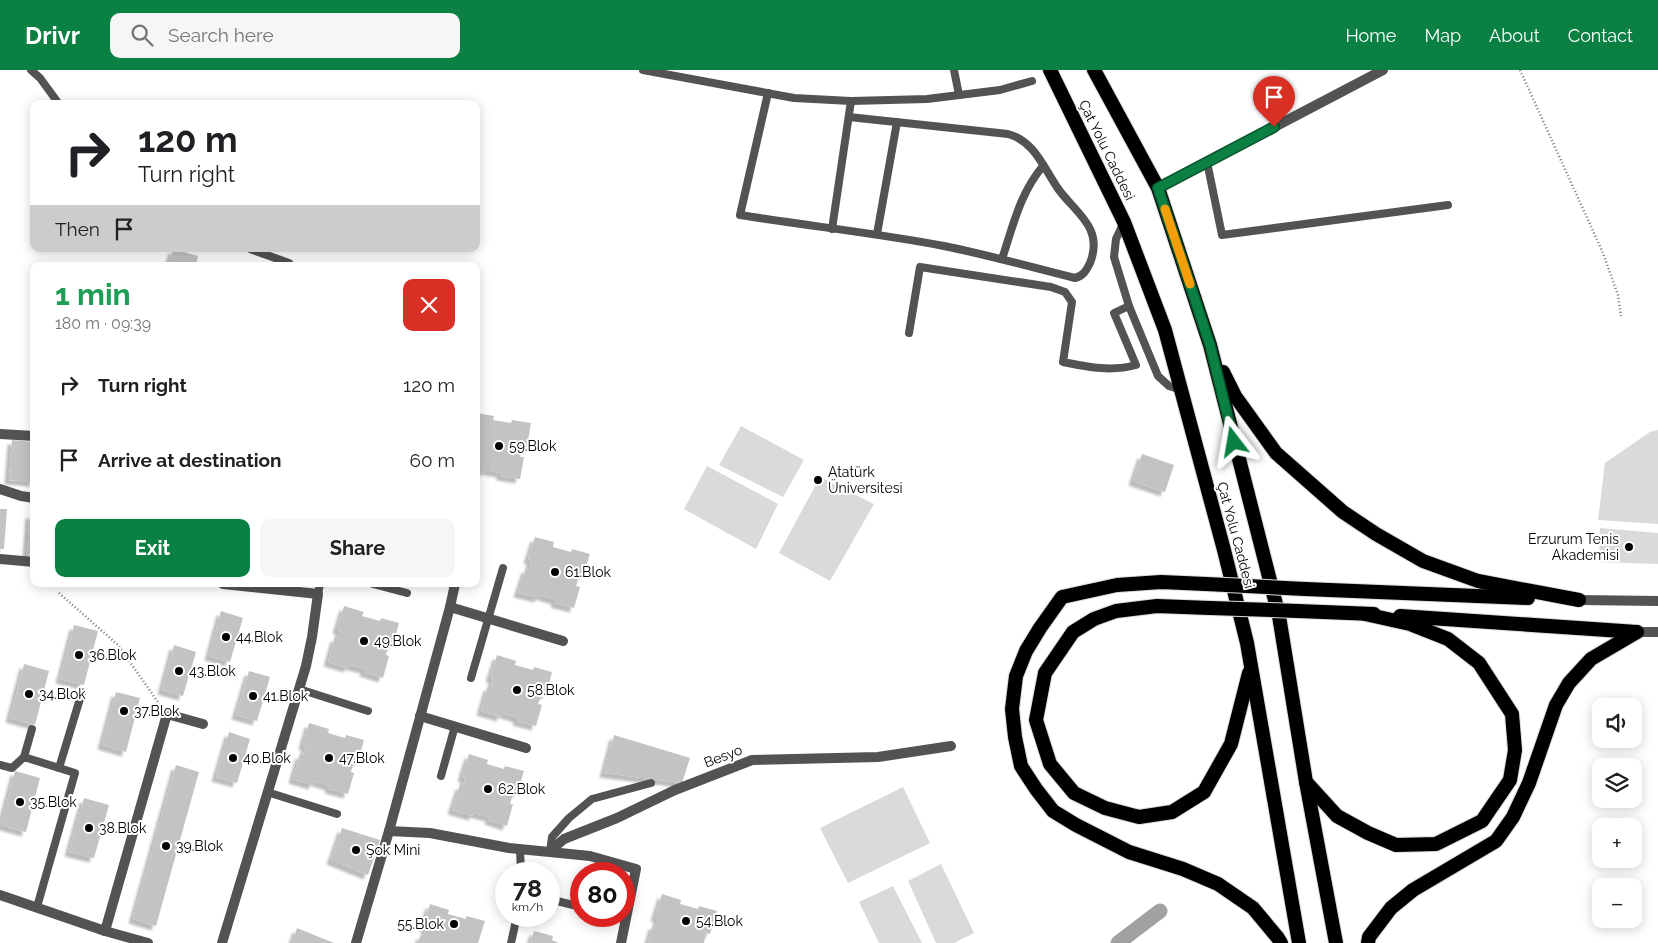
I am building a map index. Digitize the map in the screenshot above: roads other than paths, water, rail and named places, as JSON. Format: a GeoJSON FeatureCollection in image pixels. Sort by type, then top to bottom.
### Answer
{"type":"FeatureCollection","features":[{"type":"Feature","properties":{"kind":"highway","name":"Çat Yolu Caddesi"},"geometry":{"type":"LineString","coordinates":[[1050,70],[1124,222],[1164,330],[1247,642],[1250,668],[1300,943]]}},
{"type":"Feature","properties":{"kind":"highway","name":"Çat Yolu Caddesi"},"geometry":{"type":"LineString","coordinates":[[1094,70],[1158,188],[1210,345],[1279,616],[1306,782],[1336,943]]}},
{"type":"Feature","properties":{"kind":"highway"},"geometry":{"type":"LineString","coordinates":[[1210,345],[1235,396],[1276,453],[1343,512],[1423,561],[1478,581],[1579,600]]}},
{"type":"Feature","properties":{"kind":"highway"},"geometry":{"type":"LineString","coordinates":[[1280,943],[1253,908],[1218,884],[1183,869],[1129,852],[1053,811],[1021,766],[1012,709],[1016,676],[1026,651],[1062,598],[1117,585],[1162,582],[1579,600]]}},
{"type":"Feature","properties":{"kind":"highway"},"geometry":{"type":"LineString","coordinates":[[1250,668],[1232,744],[1204,792],[1172,812],[1139,817],[1105,808],[1074,793],[1050,764],[1036,720],[1045,673],[1073,632],[1094,619],[1116,611],[1157,606],[1298,611],[1637,632]]}},
{"type":"Feature","properties":{"kind":"highway"},"geometry":{"type":"LineString","coordinates":[[1306,782],[1337,816],[1368,833],[1396,845],[1436,844],[1482,822],[1510,780],[1515,750],[1512,714],[1479,664],[1448,639],[1410,624],[1366,614]]}},
{"type":"Feature","properties":{"kind":"highway"},"geometry":{"type":"LineString","coordinates":[[1368,943],[1369,937],[1391,908],[1413,890],[1496,841],[1517,809],[1529,783],[1556,705],[1569,683],[1590,659],[1637,632]]}},
{"type":"Feature","properties":{"kind":"street"},"geometry":{"type":"LineString","coordinates":[[1158,188],[1383,70]]}},
{"type":"Feature","properties":{"kind":"street"},"geometry":{"type":"LineString","coordinates":[[0,434],[30,436]]}},
{"type":"Feature","properties":{"kind":"street"},"geometry":{"type":"LineString","coordinates":[[0,489],[30,497]]}},
{"type":"Feature","properties":{"kind":"street"},"geometry":{"type":"LineString","coordinates":[[0,559],[30,562]]}},
{"type":"Feature","properties":{"kind":"street"},"geometry":{"type":"LineString","coordinates":[[222,943],[299,689],[312,637],[319,589],[281,587]]}},
{"type":"Feature","properties":{"kind":"street"},"geometry":{"type":"LineString","coordinates":[[356,943],[389,831],[454,587]]}},
{"type":"Feature","properties":{"kind":"street"},"geometry":{"type":"LineString","coordinates":[[1579,600],[1658,601]]}},
{"type":"Feature","properties":{"kind":"street"},"geometry":{"type":"LineString","coordinates":[[450,607],[563,641]]}},
{"type":"Feature","properties":{"kind":"street"},"geometry":{"type":"LineString","coordinates":[[1637,632],[1658,632]]}},
{"type":"Feature","properties":{"kind":"street"},"geometry":{"type":"LineString","coordinates":[[105,931],[167,714],[203,724]]}},
{"type":"Feature","properties":{"kind":"street"},"geometry":{"type":"LineString","coordinates":[[420,716],[526,748]]}},
{"type":"Feature","properties":{"kind":"street","name":"Besyo"},"geometry":{"type":"LineString","coordinates":[[550,851],[564,839],[617,818],[675,790],[752,760],[878,757],[951,746]]}},
{"type":"Feature","properties":{"kind":"street"},"geometry":{"type":"LineString","coordinates":[[389,831],[430,833],[520,848],[590,856],[636,869],[622,943]]}},
{"type":"Feature","properties":{"kind":"street"},"geometry":{"type":"LineString","coordinates":[[0,895],[105,931],[148,943]]}},
{"type":"Feature","properties":{"kind":"lane"},"geometry":{"type":"LineString","coordinates":[[31,70],[40,78],[56,100]]}},
{"type":"Feature","properties":{"kind":"lane"},"geometry":{"type":"LineString","coordinates":[[643,70],[794,98],[851,101],[927,99],[1000,90],[1032,81]]}},
{"type":"Feature","properties":{"kind":"lane"},"geometry":{"type":"LineString","coordinates":[[954,70],[959,95]]}},
{"type":"Feature","properties":{"kind":"lane"},"geometry":{"type":"LineString","coordinates":[[768,93],[740,215],[877,234],[944,246],[1074,278],[1082,276],[1093,250],[1091,230],[1087,222],[1060,191],[1028,144],[1016,136],[849,117]]}},
{"type":"Feature","properties":{"kind":"lane"},"geometry":{"type":"LineString","coordinates":[[832,229],[851,101]]}},
{"type":"Feature","properties":{"kind":"lane"},"geometry":{"type":"LineString","coordinates":[[877,234],[897,122]]}},
{"type":"Feature","properties":{"kind":"lane"},"geometry":{"type":"LineString","coordinates":[[1207,162],[1222,235],[1448,205]]}},
{"type":"Feature","properties":{"kind":"lane"},"geometry":{"type":"LineString","coordinates":[[1002,259],[1022,200],[1030,183],[1043,166]]}},
{"type":"Feature","properties":{"kind":"lane"},"geometry":{"type":"LineString","coordinates":[[1124,222],[1116,239],[1114,257],[1129,306],[1158,376],[1169,386],[1181,390]]}},
{"type":"Feature","properties":{"kind":"lane"},"geometry":{"type":"LineString","coordinates":[[258,252],[286,262]]}},
{"type":"Feature","properties":{"kind":"lane"},"geometry":{"type":"LineString","coordinates":[[909,333],[920,268],[1058,289],[1065,292],[1072,302],[1063,362],[1096,369],[1118,369],[1136,365],[1114,313],[1129,306]]}},
{"type":"Feature","properties":{"kind":"lane"},"geometry":{"type":"LineString","coordinates":[[471,678],[503,568]]}},
{"type":"Feature","properties":{"kind":"lane"},"geometry":{"type":"LineString","coordinates":[[384,587],[407,593]]}},
{"type":"Feature","properties":{"kind":"lane"},"geometry":{"type":"LineString","coordinates":[[299,689],[368,711]]}},
{"type":"Feature","properties":{"kind":"lane"},"geometry":{"type":"LineString","coordinates":[[59,768],[82,692]]}},
{"type":"Feature","properties":{"kind":"lane"},"geometry":{"type":"LineString","coordinates":[[441,776],[455,726]]}},
{"type":"Feature","properties":{"kind":"lane"},"geometry":{"type":"LineString","coordinates":[[0,765],[12,768],[24,757],[32,729]]}},
{"type":"Feature","properties":{"kind":"lane"},"geometry":{"type":"LineString","coordinates":[[24,757],[75,773],[37,907]]}},
{"type":"Feature","properties":{"kind":"lane"},"geometry":{"type":"LineString","coordinates":[[550,851],[552,837],[569,818],[592,799],[651,783]]}},
{"type":"Feature","properties":{"kind":"lane"},"geometry":{"type":"LineString","coordinates":[[267,792],[336,814]]}},
{"type":"Feature","properties":{"kind":"lane"},"geometry":{"type":"LineString","coordinates":[[520,848],[521,862]]}},
{"type":"Feature","properties":{"kind":"lane"},"geometry":{"type":"LineString","coordinates":[[511,943],[514,927]]}},
{"type":"Feature","properties":{"kind":"waterway"},"geometry":{"type":"LineString","coordinates":[[1118,943],[1160,911]]}},
{"type":"Feature","properties":{"kind":"place","name":"59.Blok"},"geometry":{"type":"Point","coordinates":[499,446]}},
{"type":"Feature","properties":{"kind":"place","name":"Atatürk Üniversitesi"},"geometry":{"type":"Point","coordinates":[818,480]}},
{"type":"Feature","properties":{"kind":"place","name":"Erzurum Tenis Akademisi"},"geometry":{"type":"Point","coordinates":[1629,547]}},
{"type":"Feature","properties":{"kind":"place","name":"61.Blok"},"geometry":{"type":"Point","coordinates":[555,572]}},
{"type":"Feature","properties":{"kind":"place","name":"44.Blok"},"geometry":{"type":"Point","coordinates":[226,637]}},
{"type":"Feature","properties":{"kind":"place","name":"49.Blok"},"geometry":{"type":"Point","coordinates":[364,641]}},
{"type":"Feature","properties":{"kind":"place","name":"36.Blok"},"geometry":{"type":"Point","coordinates":[79,655]}},
{"type":"Feature","properties":{"kind":"place","name":"43.Blok"},"geometry":{"type":"Point","coordinates":[179,671]}},
{"type":"Feature","properties":{"kind":"place","name":"58.Blok"},"geometry":{"type":"Point","coordinates":[517,690]}},
{"type":"Feature","properties":{"kind":"place","name":"34.Blok"},"geometry":{"type":"Point","coordinates":[29,694]}},
{"type":"Feature","properties":{"kind":"place","name":"41.Blok"},"geometry":{"type":"Point","coordinates":[253,696]}},
{"type":"Feature","properties":{"kind":"place","name":"37.Blok"},"geometry":{"type":"Point","coordinates":[124,711]}},
{"type":"Feature","properties":{"kind":"place","name":"40.Blok"},"geometry":{"type":"Point","coordinates":[233,758]}},
{"type":"Feature","properties":{"kind":"place","name":"47.Blok"},"geometry":{"type":"Point","coordinates":[329,758]}},
{"type":"Feature","properties":{"kind":"place","name":"62.Blok"},"geometry":{"type":"Point","coordinates":[488,789]}},
{"type":"Feature","properties":{"kind":"place","name":"35.Blok"},"geometry":{"type":"Point","coordinates":[20,802]}},
{"type":"Feature","properties":{"kind":"place","name":"38.Blok"},"geometry":{"type":"Point","coordinates":[89,828]}},
{"type":"Feature","properties":{"kind":"place","name":"39.Blok"},"geometry":{"type":"Point","coordinates":[166,846]}},
{"type":"Feature","properties":{"kind":"place","name":"Şok Mini"},"geometry":{"type":"Point","coordinates":[356,850]}},
{"type":"Feature","properties":{"kind":"place","name":"54.Blok"},"geometry":{"type":"Point","coordinates":[686,921]}},
{"type":"Feature","properties":{"kind":"place","name":"55.Blok"},"geometry":{"type":"Point","coordinates":[454,924]}}]}
